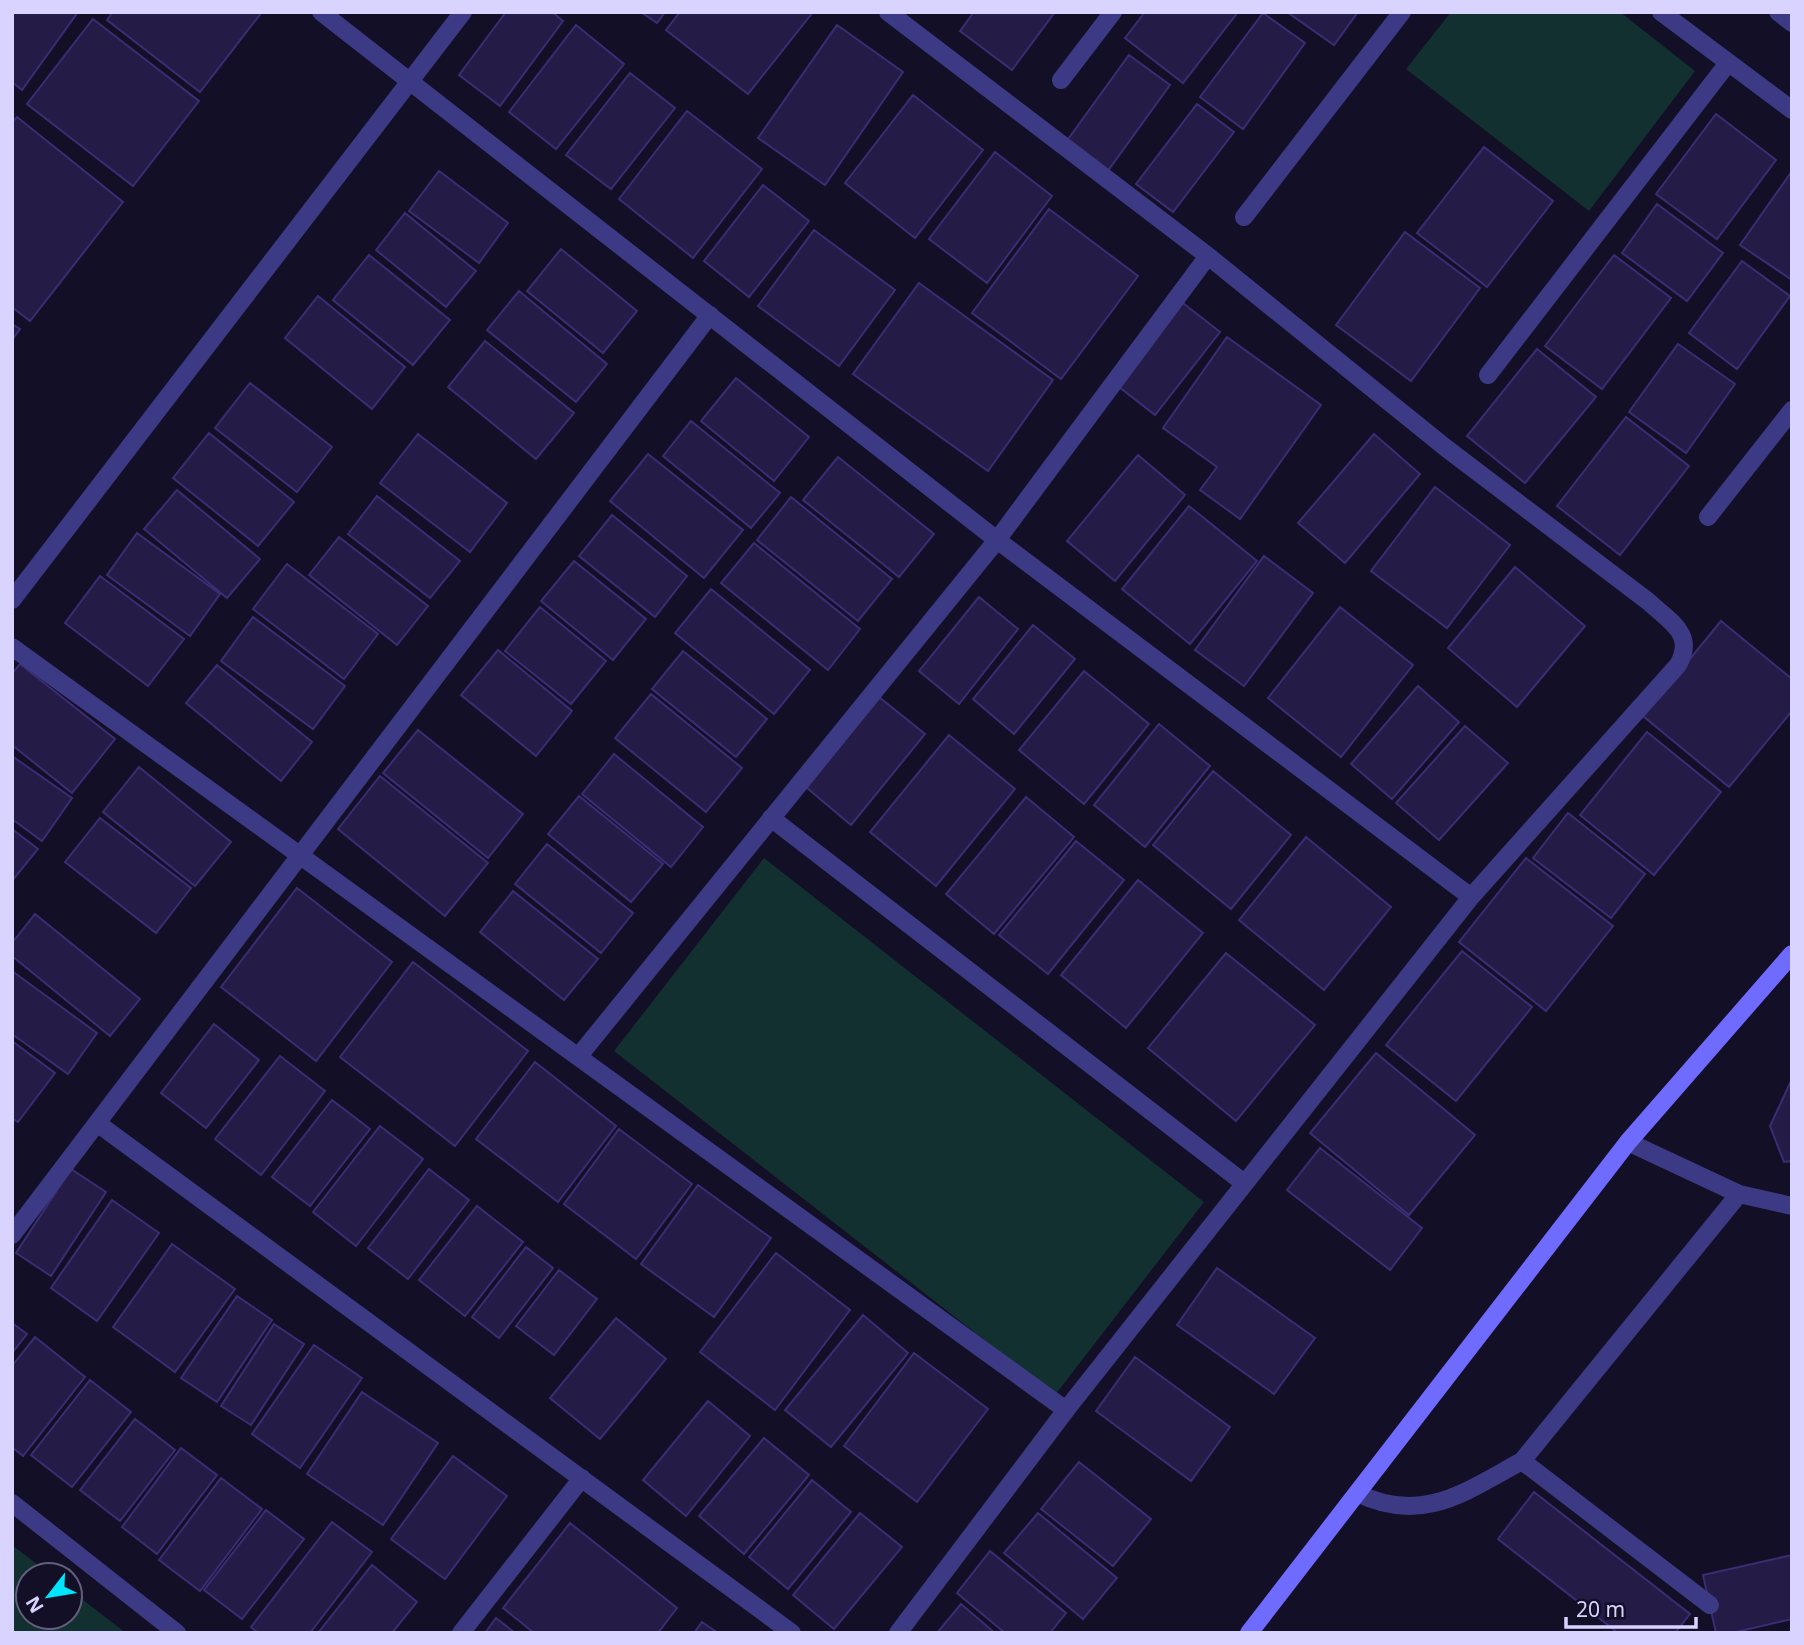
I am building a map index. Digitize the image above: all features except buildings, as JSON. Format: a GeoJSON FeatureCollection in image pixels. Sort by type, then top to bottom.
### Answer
{"type":"FeatureCollection","features":[{"type":"Feature","properties":{"kind":"street"},"geometry":{"type":"LineString","coordinates":[[321,12],[997,540],[1471,897]]}},
{"type":"Feature","properties":{"kind":"street"},"geometry":{"type":"LineString","coordinates":[[12,600],[463,12]]}},
{"type":"Feature","properties":{"kind":"street"},"geometry":{"type":"LineString","coordinates":[[888,12],[1208,256],[1446,448],[1649,602],[1680,630],[1685,643],[1685,654],[1678,665],[1471,897],[1066,1410],[898,1633]]}},
{"type":"Feature","properties":{"kind":"street"},"geometry":{"type":"LineString","coordinates":[[1061,80],[1112,12]]}},
{"type":"Feature","properties":{"kind":"street"},"geometry":{"type":"LineString","coordinates":[[1244,217],[1402,12]]}},
{"type":"Feature","properties":{"kind":"street"},"geometry":{"type":"LineString","coordinates":[[1661,12],[1792,110]]}},
{"type":"Feature","properties":{"kind":"street"},"geometry":{"type":"LineString","coordinates":[[1778,12],[1792,23]]}},
{"type":"Feature","properties":{"kind":"street"},"geometry":{"type":"LineString","coordinates":[[1488,375],[1728,63]]}},
{"type":"Feature","properties":{"kind":"street"},"geometry":{"type":"LineString","coordinates":[[578,1057],[997,540],[1208,256]]}},
{"type":"Feature","properties":{"kind":"street"},"geometry":{"type":"LineString","coordinates":[[12,1235],[710,315]]}},
{"type":"Feature","properties":{"kind":"street"},"geometry":{"type":"LineString","coordinates":[[1708,517],[1792,410]]}},
{"type":"Feature","properties":{"kind":"street"},"geometry":{"type":"LineString","coordinates":[[12,647],[1066,1410]]}},
{"type":"Feature","properties":{"kind":"street"},"geometry":{"type":"LineString","coordinates":[[771,818],[1244,1183]]}},
{"type":"Feature","properties":{"kind":"street"},"geometry":{"type":"LineString","coordinates":[[1249,1633],[1628,1142],[1791,955]]}},
{"type":"Feature","properties":{"kind":"street"},"geometry":{"type":"LineString","coordinates":[[97,1123],[792,1633]]}},
{"type":"Feature","properties":{"kind":"street"},"geometry":{"type":"LineString","coordinates":[[1628,1142],[1739,1194],[1792,1206]]}},
{"type":"Feature","properties":{"kind":"street"},"geometry":{"type":"LineString","coordinates":[[1357,1493],[1379,1504],[1412,1508],[1451,1498],[1522,1461],[1739,1194]]}},
{"type":"Feature","properties":{"kind":"street"},"geometry":{"type":"LineString","coordinates":[[1522,1461],[1710,1605]]}},
{"type":"Feature","properties":{"kind":"street"},"geometry":{"type":"LineString","coordinates":[[461,1633],[582,1479]]}},
{"type":"Feature","properties":{"kind":"street"},"geometry":{"type":"LineString","coordinates":[[12,1503],[177,1633]]}},
{"type":"Feature","properties":{"kind":"green space"},"geometry":{"type":"Polygon","coordinates":[[[1451,12],[1620,12],[1695,71],[1589,211],[1406,69],[1451,12]]]}},
{"type":"Feature","properties":{"kind":"green space"},"geometry":{"type":"Polygon","coordinates":[[[764,858],[1204,1202],[1055,1395],[614,1051],[764,858]]]}},
{"type":"Feature","properties":{"kind":"green space"},"geometry":{"type":"Polygon","coordinates":[[[12,1545],[33,1561],[14,1561],[14,1631],[84,1631],[84,1601],[126,1633],[12,1633],[12,1545]]]}}]}
